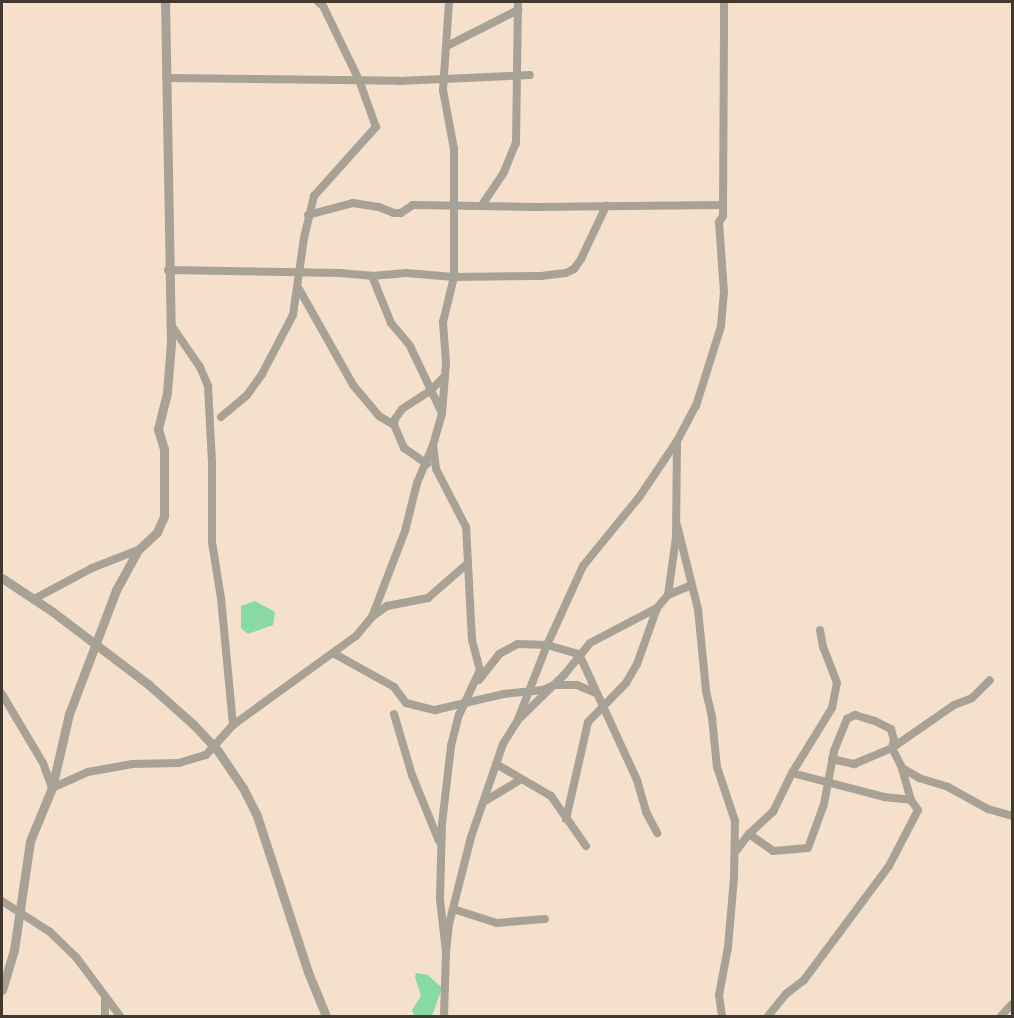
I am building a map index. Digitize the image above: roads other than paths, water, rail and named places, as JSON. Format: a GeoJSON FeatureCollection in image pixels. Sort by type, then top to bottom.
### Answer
{"type":"FeatureCollection","features":[{"type":"Feature","properties":{"kind":"street"},"geometry":{"type":"LineString","coordinates":[[2,990],[11,962],[30,841],[52,788],[69,714],[116,590],[138,550],[158,531],[164,516],[164,449],[158,429],[167,392],[170,323],[165,2]]}},
{"type":"Feature","properties":{"kind":"street"},"geometry":{"type":"LineString","coordinates":[[221,417],[247,395],[262,374],[293,315],[308,215],[314,196],[376,127],[359,80],[323,6],[318,2]]}},
{"type":"Feature","properties":{"kind":"street"},"geometry":{"type":"LineString","coordinates":[[372,617],[405,531],[424,463],[433,445],[442,413],[446,350],[442,328],[454,277],[454,149],[443,90],[449,2]]}},
{"type":"Feature","properties":{"kind":"street"},"geometry":{"type":"LineString","coordinates":[[517,722],[547,645],[583,566],[640,496],[677,441],[696,406],[721,326],[724,293],[719,222],[723,216],[721,205],[724,2]]}},
{"type":"Feature","properties":{"kind":"street"},"geometry":{"type":"LineString","coordinates":[[447,46],[518,6]]}},
{"type":"Feature","properties":{"kind":"street"},"geometry":{"type":"LineString","coordinates":[[482,205],[504,172],[516,143],[518,6]]}},
{"type":"Feature","properties":{"kind":"street"},"geometry":{"type":"LineString","coordinates":[[166,78],[222,81],[270,78],[313,82],[530,75]]}},
{"type":"Feature","properties":{"kind":"street"},"geometry":{"type":"LineString","coordinates":[[308,215],[353,203],[379,207],[394,213],[401,213],[413,205],[721,205]]}},
{"type":"Feature","properties":{"kind":"street"},"geometry":{"type":"LineString","coordinates":[[168,270],[339,273],[372,276],[406,273],[454,277],[541,276],[566,273],[574,269],[581,259],[606,206]]}},
{"type":"Feature","properties":{"kind":"street"},"geometry":{"type":"LineString","coordinates":[[372,276],[391,323],[410,346],[442,413]]}},
{"type":"Feature","properties":{"kind":"street"},"geometry":{"type":"LineString","coordinates":[[298,289],[353,386],[379,416],[394,425],[404,448],[436,469]]}},
{"type":"Feature","properties":{"kind":"street"},"geometry":{"type":"LineString","coordinates":[[170,323],[200,367],[208,386],[212,464],[212,542],[221,598],[233,725]]}},
{"type":"Feature","properties":{"kind":"street"},"geometry":{"type":"LineString","coordinates":[[394,425],[402,410],[430,392],[444,377]]}},
{"type":"Feature","properties":{"kind":"street"},"geometry":{"type":"LineString","coordinates":[[668,595],[677,525],[677,441]]}},
{"type":"Feature","properties":{"kind":"street"},"geometry":{"type":"LineString","coordinates":[[433,445],[436,469],[464,520],[472,599],[472,640],[480,664],[473,689]]}},
{"type":"Feature","properties":{"kind":"street"},"geometry":{"type":"LineString","coordinates":[[677,525],[703,635],[706,691],[712,718],[717,767],[735,821],[736,851],[728,947],[719,995],[722,1017]]}},
{"type":"Feature","properties":{"kind":"street"},"geometry":{"type":"LineString","coordinates":[[34,599],[92,568],[138,550]]}},
{"type":"Feature","properties":{"kind":"street"},"geometry":{"type":"LineString","coordinates":[[52,788],[79,775],[132,764],[179,763],[206,755],[233,725],[356,636],[372,617],[387,606],[428,598],[467,564]]}},
{"type":"Feature","properties":{"kind":"street"},"geometry":{"type":"LineString","coordinates":[[2,578],[34,599],[149,685],[213,747],[243,788],[257,816],[308,972],[326,1017]]}},
{"type":"Feature","properties":{"kind":"street"},"geometry":{"type":"LineString","coordinates":[[567,819],[588,722],[626,683],[637,664],[657,608],[668,595],[691,585]]}},
{"type":"Feature","properties":{"kind":"street"},"geometry":{"type":"LineString","coordinates":[[444,1017],[446,952],[453,909],[471,837],[486,801],[496,764],[508,734],[564,675],[579,654],[596,639],[657,608]]}},
{"type":"Feature","properties":{"kind":"street"},"geometry":{"type":"LineString","coordinates":[[736,851],[749,834],[772,812],[792,773],[832,708],[837,682],[823,647],[820,630]]}},
{"type":"Feature","properties":{"kind":"street"},"geometry":{"type":"LineString","coordinates":[[446,952],[441,917],[441,845],[451,746],[459,715],[473,689],[499,654],[518,644],[547,645],[579,654]]}},
{"type":"Feature","properties":{"kind":"street"},"geometry":{"type":"LineString","coordinates":[[333,653],[394,687],[406,703],[435,710],[543,690],[554,685],[577,685],[597,694]]}},
{"type":"Feature","properties":{"kind":"street"},"geometry":{"type":"LineString","coordinates":[[579,654],[657,833]]}},
{"type":"Feature","properties":{"kind":"street"},"geometry":{"type":"LineString","coordinates":[[832,759],[854,764],[892,748],[954,705],[972,698],[990,680]]}},
{"type":"Feature","properties":{"kind":"street"},"geometry":{"type":"LineString","coordinates":[[2,694],[43,763],[52,788]]}},
{"type":"Feature","properties":{"kind":"street"},"geometry":{"type":"LineString","coordinates":[[394,714],[417,791],[441,845]]}},
{"type":"Feature","properties":{"kind":"street"},"geometry":{"type":"LineString","coordinates":[[749,834],[773,851],[808,848],[829,782],[832,759],[846,720],[853,715],[875,721],[891,729],[894,740],[892,748],[918,810],[889,866],[804,980],[786,994],[768,1017]]}},
{"type":"Feature","properties":{"kind":"street"},"geometry":{"type":"LineString","coordinates":[[496,764],[551,796],[586,846]]}},
{"type":"Feature","properties":{"kind":"street"},"geometry":{"type":"LineString","coordinates":[[902,768],[919,778],[948,787],[982,807],[1012,816]]}},
{"type":"Feature","properties":{"kind":"street"},"geometry":{"type":"LineString","coordinates":[[792,773],[884,797],[912,800]]}},
{"type":"Feature","properties":{"kind":"street"},"geometry":{"type":"LineString","coordinates":[[486,801],[520,780]]}},
{"type":"Feature","properties":{"kind":"street"},"geometry":{"type":"LineString","coordinates":[[2,901],[50,932],[76,957],[120,1017]]}},
{"type":"Feature","properties":{"kind":"street"},"geometry":{"type":"LineString","coordinates":[[453,909],[497,923],[545,919]]}},
{"type":"Feature","properties":{"kind":"street"},"geometry":{"type":"LineString","coordinates":[[105,998],[105,1017]]}},
{"type":"Feature","properties":{"kind":"street"},"geometry":{"type":"LineString","coordinates":[[1001,1017],[1012,1004]]}}]}
